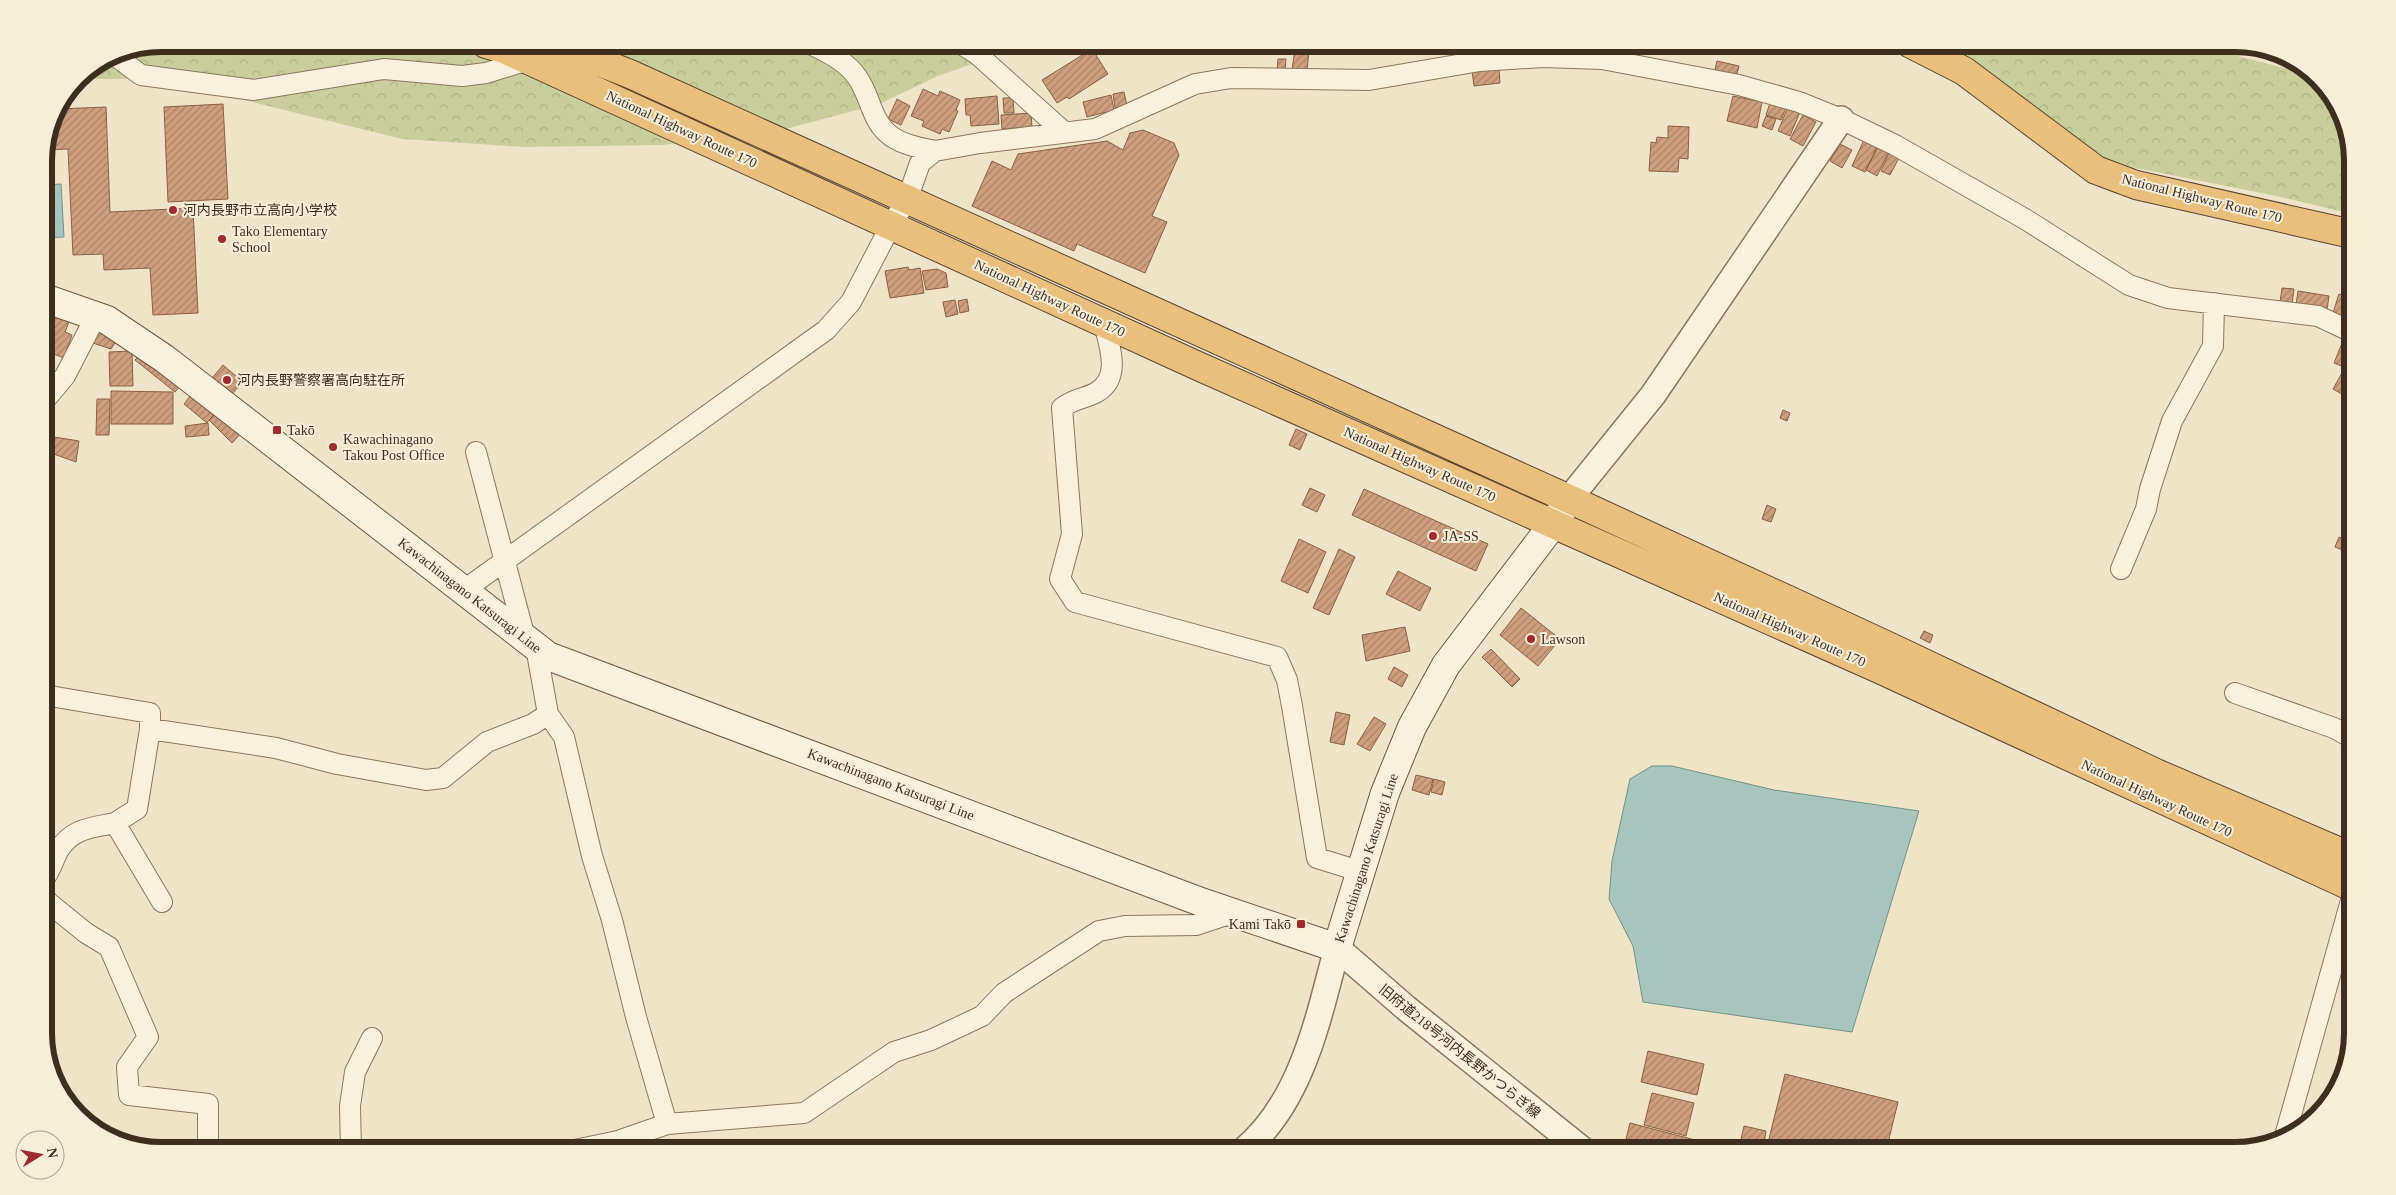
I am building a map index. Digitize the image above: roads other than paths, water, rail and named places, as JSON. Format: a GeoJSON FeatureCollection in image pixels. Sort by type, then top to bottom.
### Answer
{"type":"FeatureCollection","features":[{"type":"Feature","properties":{"kind":"highway","name":"National Highway Route 170"},"geometry":{"type":"LineString","coordinates":[[1927,52],[1964,71],[2096,170],[2136,185],[2343,232]]}},
{"type":"Feature","properties":{"kind":"highway","name":"National Highway Route 170"},"geometry":{"type":"LineString","coordinates":[[509,53],[1104,323],[1877,668],[2344,883]]}},
{"type":"Feature","properties":{"kind":"highway","name":"National Highway Route 170"},"geometry":{"type":"LineString","coordinates":[[576,53],[630,74],[1569,499],[1886,645],[2156,773],[2344,853]]}},
{"type":"Feature","properties":{"kind":"main road","name":"Kawachinagano Katsuragi Line"},"geometry":{"type":"LineString","coordinates":[[53,301],[107,320],[165,359],[548,656],[1232,913],[1337,948],[1385,793],[1409,735],[1446,665],[1554,523],[1569,499]]}},
{"type":"Feature","properties":{"kind":"street"},"geometry":{"type":"LineString","coordinates":[[825,53],[844,64],[857,77],[878,123],[892,137],[912,146],[935,151],[1095,129],[1196,84],[1231,78],[1369,80],[1480,61],[1543,58],[1602,59],[1739,85],[1799,102],[1841,119],[1895,146],[2025,219],[2129,286],[2168,298],[2318,316],[2343,328]]}},
{"type":"Feature","properties":{"kind":"street"},"geometry":{"type":"LineString","coordinates":[[975,53],[1064,132]]}},
{"type":"Feature","properties":{"kind":"street"},"geometry":{"type":"LineString","coordinates":[[121,60],[141,74],[254,90],[384,69],[462,76],[486,73],[528,60]]}},
{"type":"Feature","properties":{"kind":"street"},"geometry":{"type":"LineString","coordinates":[[1569,499],[1653,395],[1841,119]]}},
{"type":"Feature","properties":{"kind":"street"},"geometry":{"type":"LineString","coordinates":[[464,590],[826,330],[852,302],[891,225],[907,200],[920,163],[935,151]]}},
{"type":"Feature","properties":{"kind":"street"},"geometry":{"type":"LineString","coordinates":[[2121,569],[2146,510],[2150,489],[2172,421],[2213,346],[2214,304]]}},
{"type":"Feature","properties":{"kind":"street"},"geometry":{"type":"LineString","coordinates":[[53,390],[65,376],[96,316]]}},
{"type":"Feature","properties":{"kind":"street"},"geometry":{"type":"LineString","coordinates":[[1104,323],[1113,366],[1108,382],[1097,392],[1070,400],[1062,408],[1072,534],[1060,579],[1075,602],[1277,657],[1287,680],[1317,858],[1360,871]]}},
{"type":"Feature","properties":{"kind":"street"},"geometry":{"type":"LineString","coordinates":[[476,452],[530,642],[548,714],[564,737],[592,856],[612,920],[636,1017],[667,1124]]}},
{"type":"Feature","properties":{"kind":"street"},"geometry":{"type":"LineString","coordinates":[[2235,693],[2334,728],[2344,733]]}},
{"type":"Feature","properties":{"kind":"street"},"geometry":{"type":"LineString","coordinates":[[53,697],[150,713],[150,729],[137,808],[116,823],[71,834],[58,852],[53,864]]}},
{"type":"Feature","properties":{"kind":"street"},"geometry":{"type":"LineString","coordinates":[[150,729],[276,748],[337,764],[426,780],[442,778],[486,742],[533,724],[548,714]]}},
{"type":"Feature","properties":{"kind":"street"},"geometry":{"type":"LineString","coordinates":[[116,823],[162,902]]}},
{"type":"Feature","properties":{"kind":"street"},"geometry":{"type":"LineString","coordinates":[[53,907],[86,933],[109,947],[148,1037],[127,1067],[129,1095],[208,1104],[208,1142]]}},
{"type":"Feature","properties":{"kind":"street"},"geometry":{"type":"LineString","coordinates":[[609,1142],[667,1124],[804,1113],[894,1052],[931,1040],[982,1016],[1004,993],[1099,931],[1125,926],[1196,925],[1232,913]]}},
{"type":"Feature","properties":{"kind":"street"},"geometry":{"type":"LineString","coordinates":[[2287,1129],[2344,926]]}},
{"type":"Feature","properties":{"kind":"street"},"geometry":{"type":"LineString","coordinates":[[1254,1142],[1275,1117],[1293,1083],[1310,1044],[1337,948]]}},
{"type":"Feature","properties":{"kind":"street","name":"旧府道218号河内長野かつらぎ線"},"geometry":{"type":"LineString","coordinates":[[1337,948],[1406,1008],[1573,1142]]}},
{"type":"Feature","properties":{"kind":"street"},"geometry":{"type":"LineString","coordinates":[[351,1142],[350,1106],[355,1072],[372,1038]]}},
{"type":"Feature","properties":{"kind":"water"},"geometry":{"type":"Polygon","coordinates":[[[53,184],[61,184],[64,237],[53,238],[53,184]]]}},
{"type":"Feature","properties":{"kind":"water"},"geometry":{"type":"Polygon","coordinates":[[[1652,766],[1672,766],[1774,790],[1919,811],[1852,1032],[1643,1002],[1633,946],[1609,899],[1612,861],[1630,779],[1652,766]]]}},
{"type":"Feature","properties":{"kind":"place","name":"河内長野市立高向小学校"},"geometry":{"type":"Point","coordinates":[173,210]}},
{"type":"Feature","properties":{"kind":"place","name":"Tako Elementary School"},"geometry":{"type":"Point","coordinates":[222,239]}},
{"type":"Feature","properties":{"kind":"place","name":"河内長野警察署高向駐在所"},"geometry":{"type":"Point","coordinates":[227,380]}},
{"type":"Feature","properties":{"kind":"place","name":"Takō"},"geometry":{"type":"Point","coordinates":[277,430]}},
{"type":"Feature","properties":{"kind":"place","name":"Kawachinagano Takou Post Office"},"geometry":{"type":"Point","coordinates":[333,447]}},
{"type":"Feature","properties":{"kind":"place","name":"JA-SS"},"geometry":{"type":"Point","coordinates":[1433,536]}},
{"type":"Feature","properties":{"kind":"place","name":"Lawson"},"geometry":{"type":"Point","coordinates":[1531,639]}},
{"type":"Feature","properties":{"kind":"place","name":"Kami Takō"},"geometry":{"type":"Point","coordinates":[1301,924]}}]}
